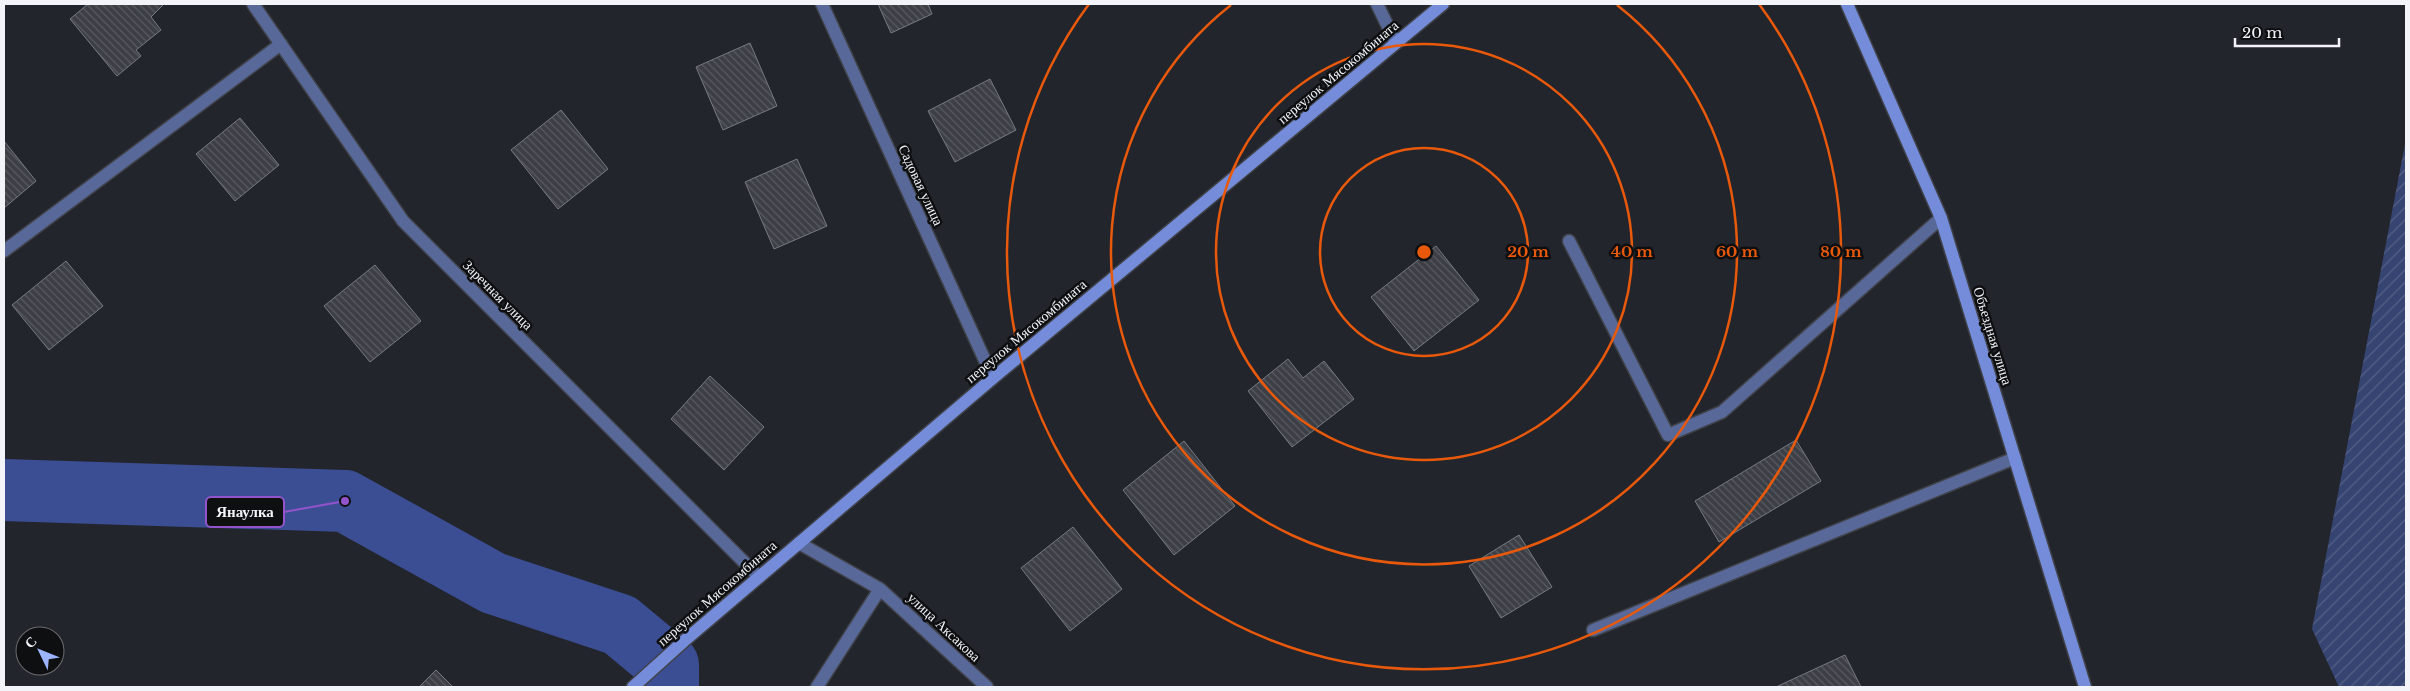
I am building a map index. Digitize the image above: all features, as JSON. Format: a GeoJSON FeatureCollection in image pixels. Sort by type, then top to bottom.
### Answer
{"type":"FeatureCollection","features":[{"type":"Feature","properties":{"kind":"street","name":"Заречная улица"},"geometry":{"type":"LineString","coordinates":[[253,4],[403,221],[758,577]]}},
{"type":"Feature","properties":{"kind":"street","name":"Садовая улица"},"geometry":{"type":"LineString","coordinates":[[822,4],[993,378]]}},
{"type":"Feature","properties":{"kind":"street"},"geometry":{"type":"LineString","coordinates":[[1376,4],[1396,43]]}},
{"type":"Feature","properties":{"kind":"street","name":"переулок Мясокомбината"},"geometry":{"type":"LineString","coordinates":[[633,687],[684,640],[993,378],[1443,4]]}},
{"type":"Feature","properties":{"kind":"street","name":"Объездная улица"},"geometry":{"type":"LineString","coordinates":[[1847,4],[1941,218],[2085,687]]}},
{"type":"Feature","properties":{"kind":"street"},"geometry":{"type":"LineString","coordinates":[[4,250],[281,44]]}},
{"type":"Feature","properties":{"kind":"street"},"geometry":{"type":"LineString","coordinates":[[1569,241],[1668,435],[1722,412],[1941,218]]}},
{"type":"Feature","properties":{"kind":"street"},"geometry":{"type":"LineString","coordinates":[[1593,630],[2014,458]]}},
{"type":"Feature","properties":{"kind":"street","name":"улица Аксакова"},"geometry":{"type":"LineString","coordinates":[[799,543],[880,589],[987,687]]}},
{"type":"Feature","properties":{"kind":"street"},"geometry":{"type":"LineString","coordinates":[[817,687],[880,589]]}},
{"type":"Feature","properties":{"kind":"shaded area"},"geometry":{"type":"Polygon","coordinates":[[[2406,139],[2406,687],[2339,687],[2312,629],[2406,139]]]}},
{"type":"Feature","properties":{"kind":"building"},"geometry":{"type":"Polygon","coordinates":[[[88,4],[164,4],[151,17],[161,30],[136,50],[141,56],[117,76],[70,19],[88,4]]]}},
{"type":"Feature","properties":{"kind":"building"},"geometry":{"type":"Polygon","coordinates":[[[878,4],[928,4],[932,14],[891,33],[878,4]]]}},
{"type":"Feature","properties":{"kind":"building"},"geometry":{"type":"Polygon","coordinates":[[[750,43],[777,106],[723,130],[696,67],[750,43]]]}},
{"type":"Feature","properties":{"kind":"building"},"geometry":{"type":"Polygon","coordinates":[[[990,79],[1016,130],[955,162],[928,111],[990,79]]]}},
{"type":"Feature","properties":{"kind":"building"},"geometry":{"type":"Polygon","coordinates":[[[561,110],[608,169],[558,209],[511,150],[561,110]]]}},
{"type":"Feature","properties":{"kind":"building"},"geometry":{"type":"Polygon","coordinates":[[[240,118],[279,165],[235,201],[196,154],[240,118]]]}},
{"type":"Feature","properties":{"kind":"building"},"geometry":{"type":"Polygon","coordinates":[[[4,141],[36,181],[4,208],[4,141]]]}},
{"type":"Feature","properties":{"kind":"building"},"geometry":{"type":"Polygon","coordinates":[[[797,159],[827,226],[774,249],[745,182],[797,159]]]}},
{"type":"Feature","properties":{"kind":"building"},"geometry":{"type":"Polygon","coordinates":[[[1436,246],[1479,300],[1414,351],[1371,297],[1436,246]]]}},
{"type":"Feature","properties":{"kind":"building"},"geometry":{"type":"Polygon","coordinates":[[[66,261],[103,306],[49,350],[12,305],[66,261]]]}},
{"type":"Feature","properties":{"kind":"building"},"geometry":{"type":"Polygon","coordinates":[[[375,265],[421,321],[370,362],[324,306],[375,265]]]}},
{"type":"Feature","properties":{"kind":"building"},"geometry":{"type":"Polygon","coordinates":[[[1288,359],[1303,378],[1324,361],[1354,399],[1292,447],[1248,391],[1288,359]]]}},
{"type":"Feature","properties":{"kind":"building"},"geometry":{"type":"Polygon","coordinates":[[[710,376],[764,427],[724,470],[671,419],[710,376]]]}},
{"type":"Feature","properties":{"kind":"building"},"geometry":{"type":"Polygon","coordinates":[[[1796,440],[1821,481],[1719,542],[1695,501],[1796,440]]]}},
{"type":"Feature","properties":{"kind":"building"},"geometry":{"type":"Polygon","coordinates":[[[1184,441],[1235,506],[1174,555],[1123,490],[1184,441]]]}},
{"type":"Feature","properties":{"kind":"building"},"geometry":{"type":"Polygon","coordinates":[[[1073,527],[1122,589],[1070,631],[1021,568],[1073,527]]]}},
{"type":"Feature","properties":{"kind":"building"},"geometry":{"type":"Polygon","coordinates":[[[1519,535],[1552,587],[1501,618],[1469,566],[1519,535]]]}},
{"type":"Feature","properties":{"kind":"building"},"geometry":{"type":"Polygon","coordinates":[[[1845,655],[1861,687],[1776,687],[1845,655]]]}},
{"type":"Feature","properties":{"kind":"building"},"geometry":{"type":"Polygon","coordinates":[[[436,670],[453,687],[419,687],[436,670]]]}},
{"type":"Feature","properties":{"kind":"waterway"},"geometry":{"type":"LineString","coordinates":[[4,490],[345,501],[493,583],[620,625],[668,665],[668,687]]}},
{"type":"Feature","properties":{"kind":"place","name":"Янаулка"},"geometry":{"type":"Point","coordinates":[345,501]}}]}
